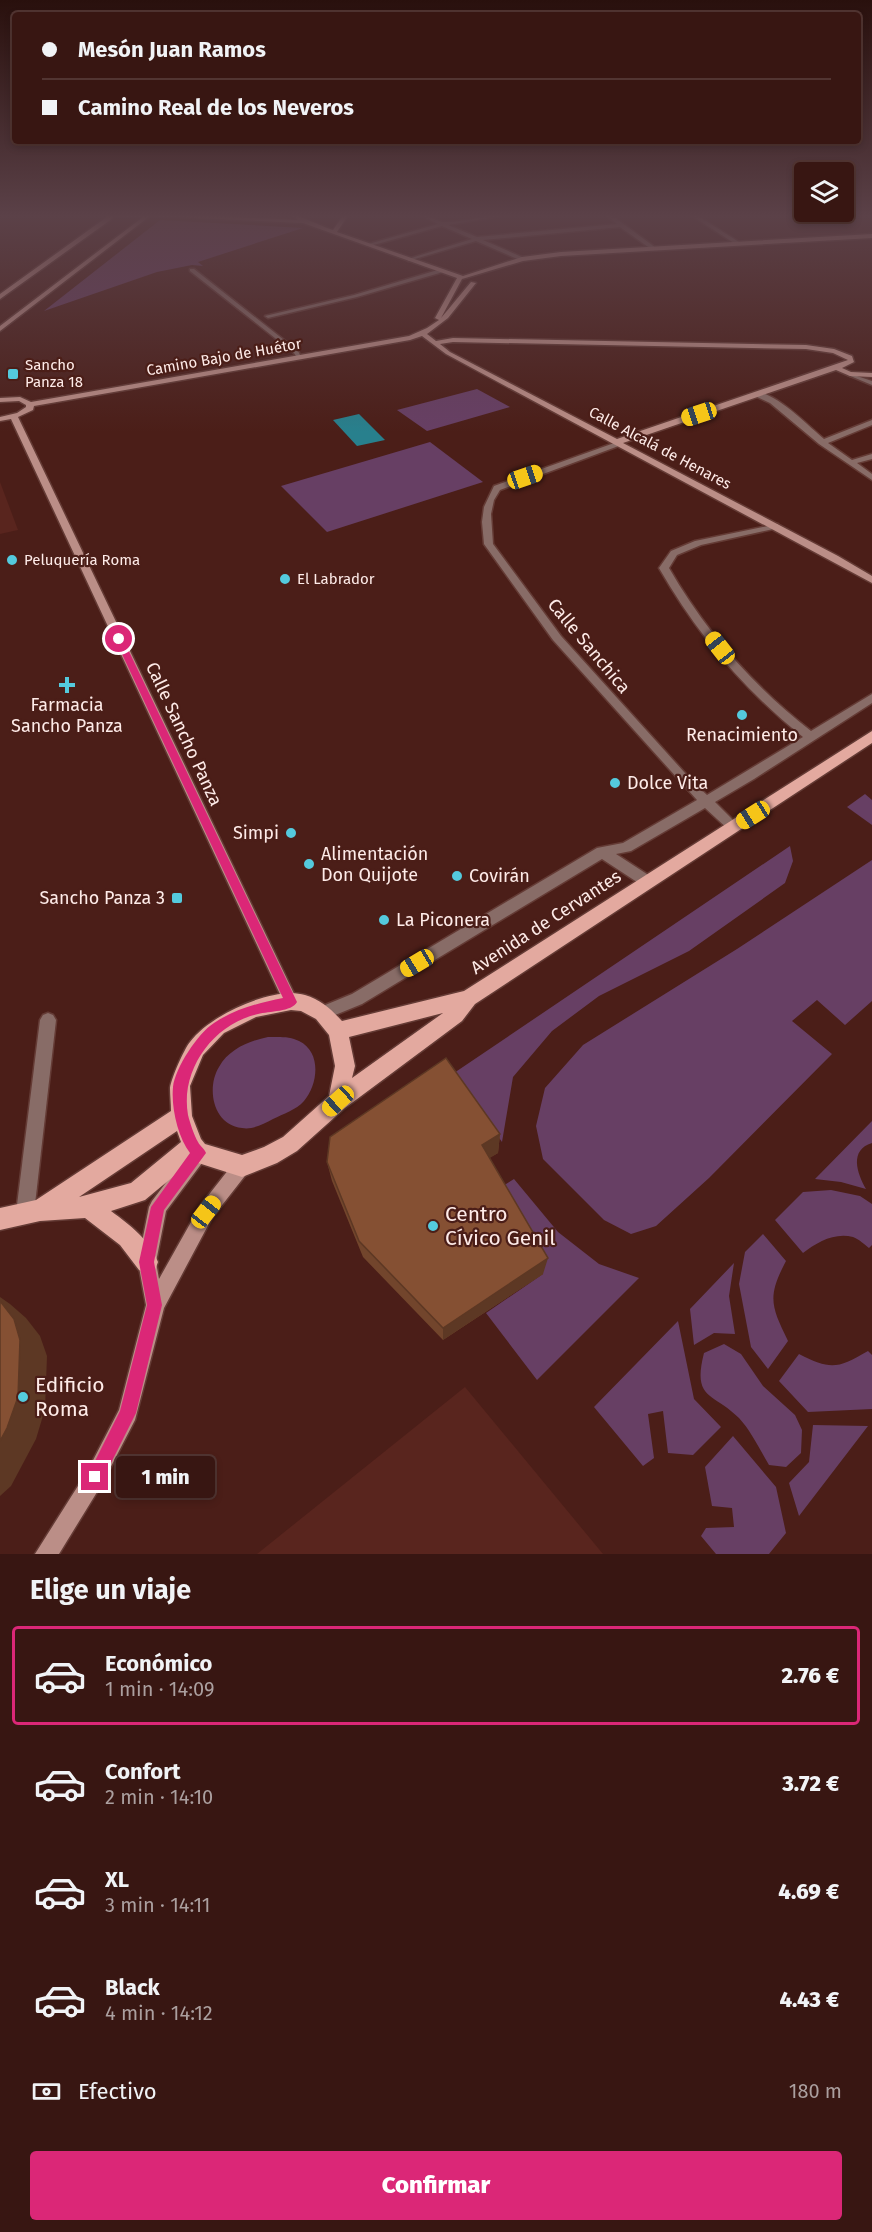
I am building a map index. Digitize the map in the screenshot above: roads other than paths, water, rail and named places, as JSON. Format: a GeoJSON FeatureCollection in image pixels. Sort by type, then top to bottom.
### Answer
{"type":"FeatureCollection","features":[{"type":"Feature","properties":{"kind":"main road","name":"Avenida de Cervantes"},"geometry":{"type":"LineString","coordinates":[[338,1031],[468,998],[872,736]]}},
{"type":"Feature","properties":{"kind":"main road","name":"Avenida de Cervantes"},"geometry":{"type":"LineString","coordinates":[[338,1101],[455,1016],[468,998]]}},
{"type":"Feature","properties":{"kind":"main road"},"geometry":{"type":"LineString","coordinates":[[291,1002],[303,1003],[323,1013],[338,1031],[345,1066],[338,1101],[290,1144],[270,1156],[242,1166],[196,1149],[182,1116],[180,1086],[196,1049],[218,1027],[253,1009],[291,1002]]}},
{"type":"Feature","properties":{"kind":"main road"},"geometry":{"type":"LineString","coordinates":[[33,1211],[182,1116]]}},
{"type":"Feature","properties":{"kind":"main road"},"geometry":{"type":"LineString","coordinates":[[0,1219],[33,1211],[88,1207],[137,1192],[196,1149]]}},
{"type":"Feature","properties":{"kind":"main road"},"geometry":{"type":"LineString","coordinates":[[88,1207],[128,1236],[147,1262]]}},
{"type":"Feature","properties":{"kind":"street"},"geometry":{"type":"LineString","coordinates":[[0,297],[14,287]]}},
{"type":"Feature","properties":{"kind":"street"},"geometry":{"type":"LineString","coordinates":[[0,329],[56,287]]}},
{"type":"Feature","properties":{"kind":"street"},"geometry":{"type":"LineString","coordinates":[[213,287],[300,357]]}},
{"type":"Feature","properties":{"kind":"street"},"geometry":{"type":"LineString","coordinates":[[268,316],[388,287]]}},
{"type":"Feature","properties":{"kind":"street"},"geometry":{"type":"LineString","coordinates":[[423,334],[438,317],[456,287]]}},
{"type":"Feature","properties":{"kind":"street","name":"Camino Bajo de Huétor"},"geometry":{"type":"LineString","coordinates":[[30,404],[423,334],[441,323],[470,287]]}},
{"type":"Feature","properties":{"kind":"street","name":"Calle Alcalá de Henares"},"geometry":{"type":"LineString","coordinates":[[423,334],[448,353],[775,526],[872,580]]}},
{"type":"Feature","properties":{"kind":"street"},"geometry":{"type":"LineString","coordinates":[[435,343],[453,340],[806,347],[834,351],[850,357],[852,361],[849,364],[618,443]]}},
{"type":"Feature","properties":{"kind":"street"},"geometry":{"type":"LineString","coordinates":[[836,368],[872,383]]}},
{"type":"Feature","properties":{"kind":"street"},"geometry":{"type":"LineString","coordinates":[[850,374],[872,375]]}},
{"type":"Feature","properties":{"kind":"street"},"geometry":{"type":"LineString","coordinates":[[758,394],[773,401],[822,442],[872,478]]}},
{"type":"Feature","properties":{"kind":"street"},"geometry":{"type":"LineString","coordinates":[[0,400],[20,399],[30,404],[28,411],[14,417],[0,419]]}},
{"type":"Feature","properties":{"kind":"street","name":"Calle Sancho Panza"},"geometry":{"type":"LineString","coordinates":[[14,417],[291,1002]]}},
{"type":"Feature","properties":{"kind":"street"},"geometry":{"type":"LineString","coordinates":[[822,442],[872,423]]}},
{"type":"Feature","properties":{"kind":"street","name":"Calle Sanchica"},"geometry":{"type":"LineString","coordinates":[[618,443],[507,483],[491,494],[486,531],[489,544],[557,638],[705,801]]}},
{"type":"Feature","properties":{"kind":"street"},"geometry":{"type":"LineString","coordinates":[[850,463],[872,456]]}},
{"type":"Feature","properties":{"kind":"street"},"geometry":{"type":"LineString","coordinates":[[775,526],[690,546],[674,553],[664,568],[677,592],[741,674],[811,737]]}},
{"type":"Feature","properties":{"kind":"street","name":"Avenida de Cervantes"},"geometry":{"type":"LineString","coordinates":[[323,1013],[357,999],[602,852],[626,847],[750,776],[872,698]]}},
{"type":"Feature","properties":{"kind":"street"},"geometry":{"type":"LineString","coordinates":[[705,801],[734,827]]}},
{"type":"Feature","properties":{"kind":"street","name":"Avenida de Cervantes"},"geometry":{"type":"LineString","coordinates":[[602,852],[648,882]]}},
{"type":"Feature","properties":{"kind":"street"},"geometry":{"type":"LineString","coordinates":[[33,1211],[48,1020]]}},
{"type":"Feature","properties":{"kind":"street"},"geometry":{"type":"LineString","coordinates":[[155,1305],[147,1262],[158,1207],[196,1149]]}},
{"type":"Feature","properties":{"kind":"street"},"geometry":{"type":"LineString","coordinates":[[46,1554],[95,1477],[128,1413],[155,1305],[206,1212],[242,1166]]}},
{"type":"Feature","properties":{"kind":"water"},"geometry":{"type":"Polygon","coordinates":[[[359,414],[385,440],[357,446],[333,420],[359,414]]]}},
{"type":"Feature","properties":{"kind":"place","name":"Sancho Panza 18"},"geometry":{"type":"Point","coordinates":[13,374]}},
{"type":"Feature","properties":{"kind":"place","name":"Peluquería Roma"},"geometry":{"type":"Point","coordinates":[12,560]}},
{"type":"Feature","properties":{"kind":"place","name":"El Labrador"},"geometry":{"type":"Point","coordinates":[285,579]}},
{"type":"Feature","properties":{"kind":"place","name":"Farmacia Sancho Panza"},"geometry":{"type":"Point","coordinates":[67,685]}},
{"type":"Feature","properties":{"kind":"place","name":"Renacimiento"},"geometry":{"type":"Point","coordinates":[742,715]}},
{"type":"Feature","properties":{"kind":"place","name":"Dolce Vita"},"geometry":{"type":"Point","coordinates":[615,783]}},
{"type":"Feature","properties":{"kind":"place","name":"Simpi"},"geometry":{"type":"Point","coordinates":[291,833]}},
{"type":"Feature","properties":{"kind":"place","name":"Alimentación Don Quijote"},"geometry":{"type":"Point","coordinates":[309,864]}},
{"type":"Feature","properties":{"kind":"place","name":"Covirán"},"geometry":{"type":"Point","coordinates":[457,876]}},
{"type":"Feature","properties":{"kind":"place","name":"Sancho Panza 3"},"geometry":{"type":"Point","coordinates":[177,898]}},
{"type":"Feature","properties":{"kind":"place","name":"La Piconera"},"geometry":{"type":"Point","coordinates":[384,920]}},
{"type":"Feature","properties":{"kind":"place","name":"Centro Cívico Genil"},"geometry":{"type":"Point","coordinates":[433,1226]}},
{"type":"Feature","properties":{"kind":"place","name":"Edificio Roma"},"geometry":{"type":"Point","coordinates":[23,1397]}}]}
